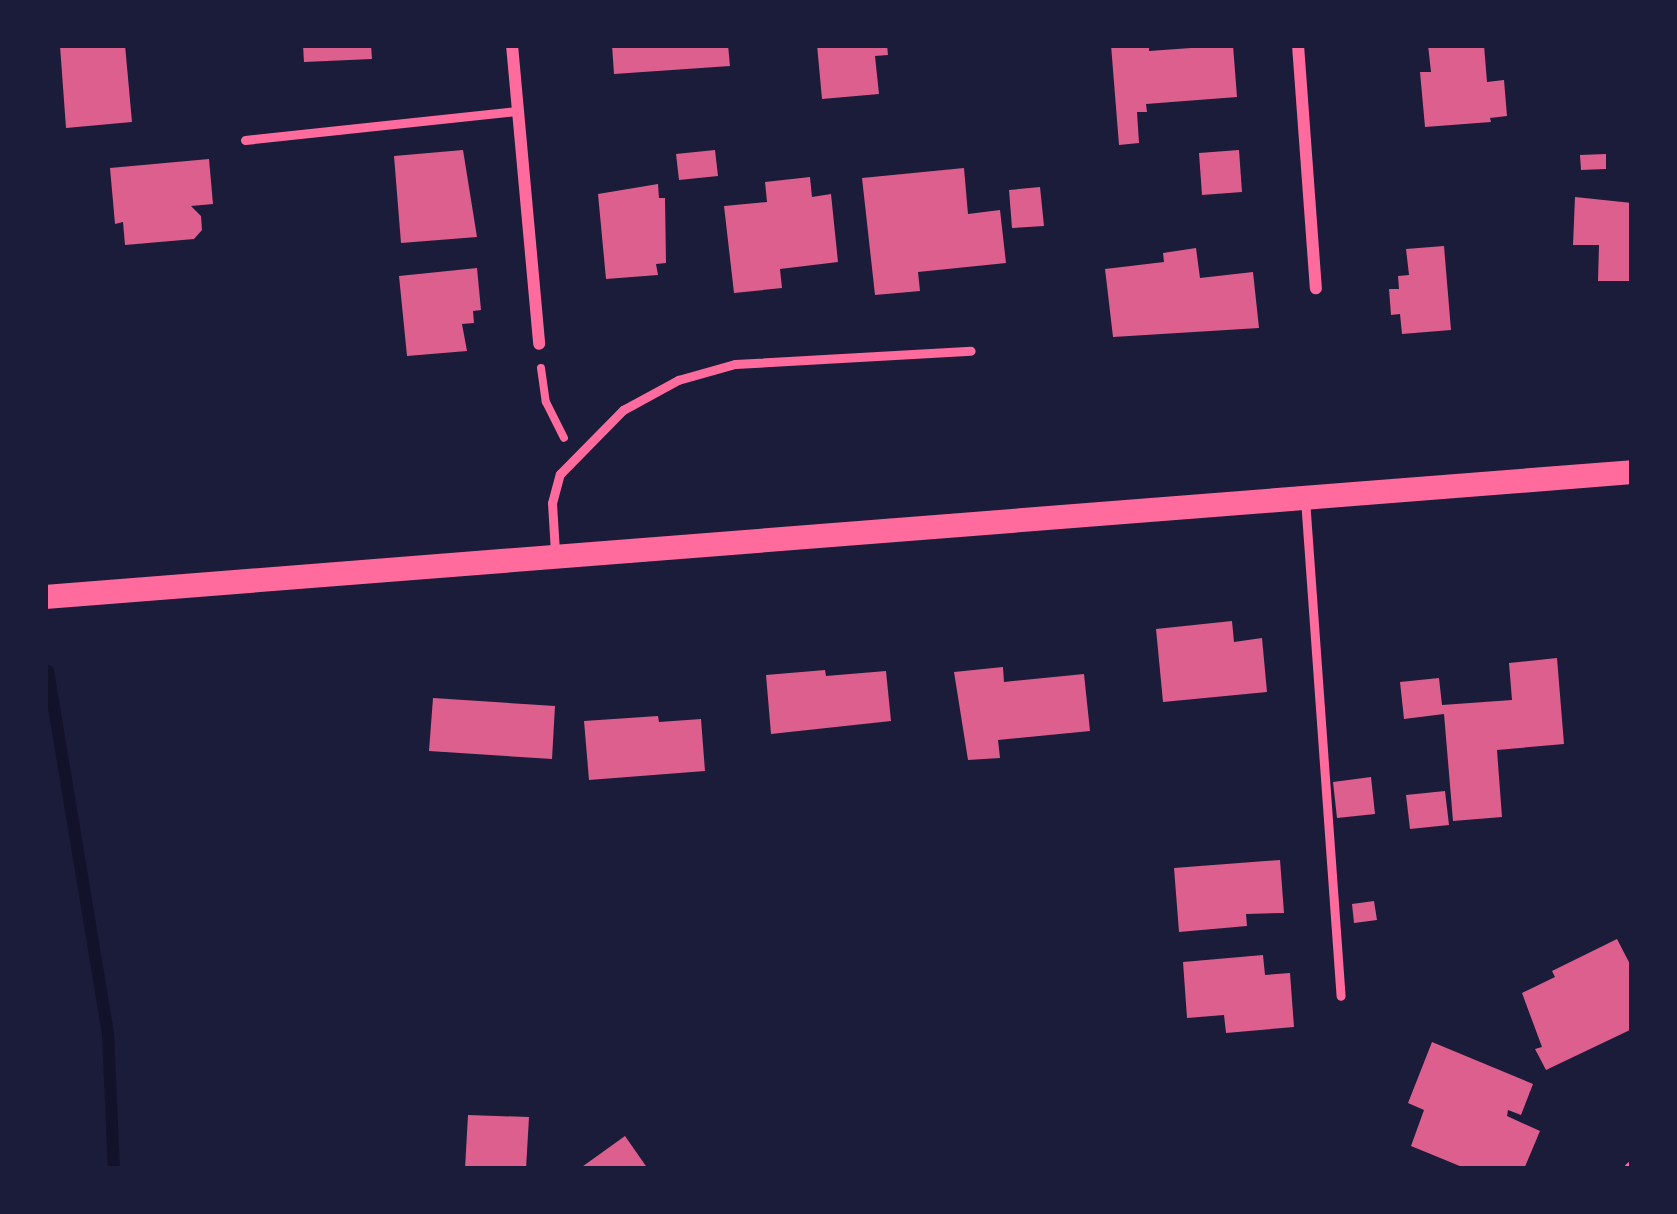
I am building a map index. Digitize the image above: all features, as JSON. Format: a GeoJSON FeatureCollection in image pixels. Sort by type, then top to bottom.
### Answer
{"type":"FeatureCollection","features":[{"type":"Feature","properties":{"kind":"main road"},"geometry":{"type":"LineString","coordinates":[[45,597],[1632,472]]}},
{"type":"Feature","properties":{"kind":"street"},"geometry":{"type":"LineString","coordinates":[[512,45],[539,344]]}},
{"type":"Feature","properties":{"kind":"street"},"geometry":{"type":"LineString","coordinates":[[1298,45],[1316,288]]}},
{"type":"Feature","properties":{"kind":"lane"},"geometry":{"type":"LineString","coordinates":[[244,140],[518,110]]}},
{"type":"Feature","properties":{"kind":"lane"},"geometry":{"type":"LineString","coordinates":[[555,558],[554,488],[574,455],[623,410],[710,369],[971,351]]}},
{"type":"Feature","properties":{"kind":"lane"},"geometry":{"type":"LineString","coordinates":[[1305,500],[1341,996]]}},
{"type":"Feature","properties":{"kind":"path"},"geometry":{"type":"LineString","coordinates":[[541,362],[546,401],[574,455]]}},
{"type":"Feature","properties":{"kind":"building"},"geometry":{"type":"Polygon","coordinates":[[[125,45],[132,122],[66,128],[60,46],[125,45]]]}},
{"type":"Feature","properties":{"kind":"building"},"geometry":{"type":"Polygon","coordinates":[[[303,45],[371,45],[372,59],[304,62],[303,45]]]}},
{"type":"Feature","properties":{"kind":"building"},"geometry":{"type":"Polygon","coordinates":[[[612,45],[728,45],[730,66],[614,74],[612,45]]]}},
{"type":"Feature","properties":{"kind":"building"},"geometry":{"type":"Polygon","coordinates":[[[817,45],[887,45],[888,55],[875,56],[879,94],[822,99],[817,45]]]}},
{"type":"Feature","properties":{"kind":"building"},"geometry":{"type":"Polygon","coordinates":[[[1111,45],[1149,45],[1149,51],[1233,45],[1237,97],[1146,104],[1147,112],[1137,112],[1139,143],[1119,145],[1111,45]]]}},
{"type":"Feature","properties":{"kind":"building"},"geometry":{"type":"Polygon","coordinates":[[[1428,45],[1484,45],[1487,82],[1504,80],[1507,116],[1490,118],[1491,122],[1425,127],[1420,72],[1431,72],[1428,45]]]}},
{"type":"Feature","properties":{"kind":"building"},"geometry":{"type":"Polygon","coordinates":[[[463,150],[477,237],[401,243],[394,156],[463,150]]]}},
{"type":"Feature","properties":{"kind":"building"},"geometry":{"type":"Polygon","coordinates":[[[715,150],[718,176],[679,180],[676,154],[715,150]]]}},
{"type":"Feature","properties":{"kind":"building"},"geometry":{"type":"Polygon","coordinates":[[[1239,150],[1242,192],[1202,195],[1199,153],[1239,150]]]}},
{"type":"Feature","properties":{"kind":"building"},"geometry":{"type":"Polygon","coordinates":[[[1606,154],[1606,169],[1581,170],[1580,155],[1606,154]]]}},
{"type":"Feature","properties":{"kind":"building"},"geometry":{"type":"Polygon","coordinates":[[[209,159],[213,204],[191,206],[201,216],[202,230],[194,239],[125,245],[123,222],[115,224],[110,168],[209,159]]]}},
{"type":"Feature","properties":{"kind":"building"},"geometry":{"type":"Polygon","coordinates":[[[964,168],[968,214],[1000,210],[1006,263],[918,272],[920,291],[875,295],[862,178],[964,168]]]}},
{"type":"Feature","properties":{"kind":"building"},"geometry":{"type":"Polygon","coordinates":[[[810,177],[812,197],[831,194],[838,262],[780,269],[782,288],[734,293],[724,206],[767,202],[765,182],[810,177]]]}},
{"type":"Feature","properties":{"kind":"building"},"geometry":{"type":"Polygon","coordinates":[[[658,184],[659,198],[665,198],[666,263],[656,264],[658,275],[606,279],[598,194],[658,184]]]}},
{"type":"Feature","properties":{"kind":"building"},"geometry":{"type":"Polygon","coordinates":[[[1040,187],[1044,226],[1012,228],[1009,190],[1040,187]]]}},
{"type":"Feature","properties":{"kind":"building"},"geometry":{"type":"Polygon","coordinates":[[[1575,197],[1632,203],[1632,281],[1598,281],[1599,245],[1573,245],[1575,197]]]}},
{"type":"Feature","properties":{"kind":"building"},"geometry":{"type":"Polygon","coordinates":[[[1444,246],[1451,330],[1402,334],[1400,314],[1391,315],[1389,289],[1399,289],[1398,276],[1409,275],[1406,249],[1444,246]]]}},
{"type":"Feature","properties":{"kind":"building"},"geometry":{"type":"Polygon","coordinates":[[[1196,248],[1200,278],[1253,272],[1259,328],[1113,337],[1105,269],[1164,262],[1163,253],[1196,248]]]}},
{"type":"Feature","properties":{"kind":"building"},"geometry":{"type":"Polygon","coordinates":[[[477,268],[481,310],[473,311],[474,323],[462,324],[467,351],[407,356],[399,276],[477,268]]]}},
{"type":"Feature","properties":{"kind":"building"},"geometry":{"type":"Polygon","coordinates":[[[1232,621],[1234,642],[1262,638],[1267,692],[1163,702],[1156,629],[1232,621]]]}},
{"type":"Feature","properties":{"kind":"building"},"geometry":{"type":"Polygon","coordinates":[[[1557,658],[1564,744],[1497,750],[1502,817],[1453,821],[1444,714],[1404,719],[1400,682],[1439,678],[1442,705],[1512,700],[1509,663],[1557,658]]]}},
{"type":"Feature","properties":{"kind":"building"},"geometry":{"type":"Polygon","coordinates":[[[1003,667],[1004,682],[1084,674],[1090,731],[998,740],[1000,758],[968,760],[954,672],[1003,667]]]}},
{"type":"Feature","properties":{"kind":"building"},"geometry":{"type":"Polygon","coordinates":[[[825,670],[826,676],[886,671],[891,721],[771,734],[766,675],[825,670]]]}},
{"type":"Feature","properties":{"kind":"building"},"geometry":{"type":"Polygon","coordinates":[[[433,698],[555,706],[552,759],[429,751],[433,698]]]}},
{"type":"Feature","properties":{"kind":"building"},"geometry":{"type":"Polygon","coordinates":[[[658,716],[659,722],[701,719],[705,771],[589,780],[584,721],[658,716]]]}},
{"type":"Feature","properties":{"kind":"building"},"geometry":{"type":"Polygon","coordinates":[[[1371,777],[1375,814],[1337,818],[1333,782],[1371,777]]]}},
{"type":"Feature","properties":{"kind":"building"},"geometry":{"type":"Polygon","coordinates":[[[1445,791],[1449,825],[1410,829],[1406,795],[1445,791]]]}},
{"type":"Feature","properties":{"kind":"building"},"geometry":{"type":"Polygon","coordinates":[[[1280,860],[1284,913],[1246,914],[1247,926],[1179,932],[1174,868],[1280,860]]]}},
{"type":"Feature","properties":{"kind":"building"},"geometry":{"type":"Polygon","coordinates":[[[1374,901],[1377,920],[1354,923],[1352,904],[1374,901]]]}},
{"type":"Feature","properties":{"kind":"building"},"geometry":{"type":"Polygon","coordinates":[[[1617,939],[1632,968],[1632,1029],[1546,1070],[1535,1049],[1542,1047],[1522,993],[1555,977],[1552,971],[1617,939]]]}},
{"type":"Feature","properties":{"kind":"building"},"geometry":{"type":"Polygon","coordinates":[[[1263,955],[1265,975],[1290,973],[1294,1027],[1226,1033],[1224,1015],[1187,1018],[1183,962],[1263,955]]]}},
{"type":"Feature","properties":{"kind":"building"},"geometry":{"type":"Polygon","coordinates":[[[1432,1042],[1533,1084],[1521,1115],[1508,1110],[1507,1116],[1540,1131],[1524,1169],[1467,1169],[1411,1146],[1424,1110],[1408,1103],[1432,1042]]]}},
{"type":"Feature","properties":{"kind":"building"},"geometry":{"type":"Polygon","coordinates":[[[468,1115],[529,1117],[526,1169],[465,1169],[468,1115]]]}},
{"type":"Feature","properties":{"kind":"building"},"geometry":{"type":"Polygon","coordinates":[[[625,1136],[648,1169],[579,1169],[625,1136]]]}},
{"type":"Feature","properties":{"kind":"waterway"},"geometry":{"type":"LineString","coordinates":[[48,671],[108,1033],[114,1169]]}}]}
